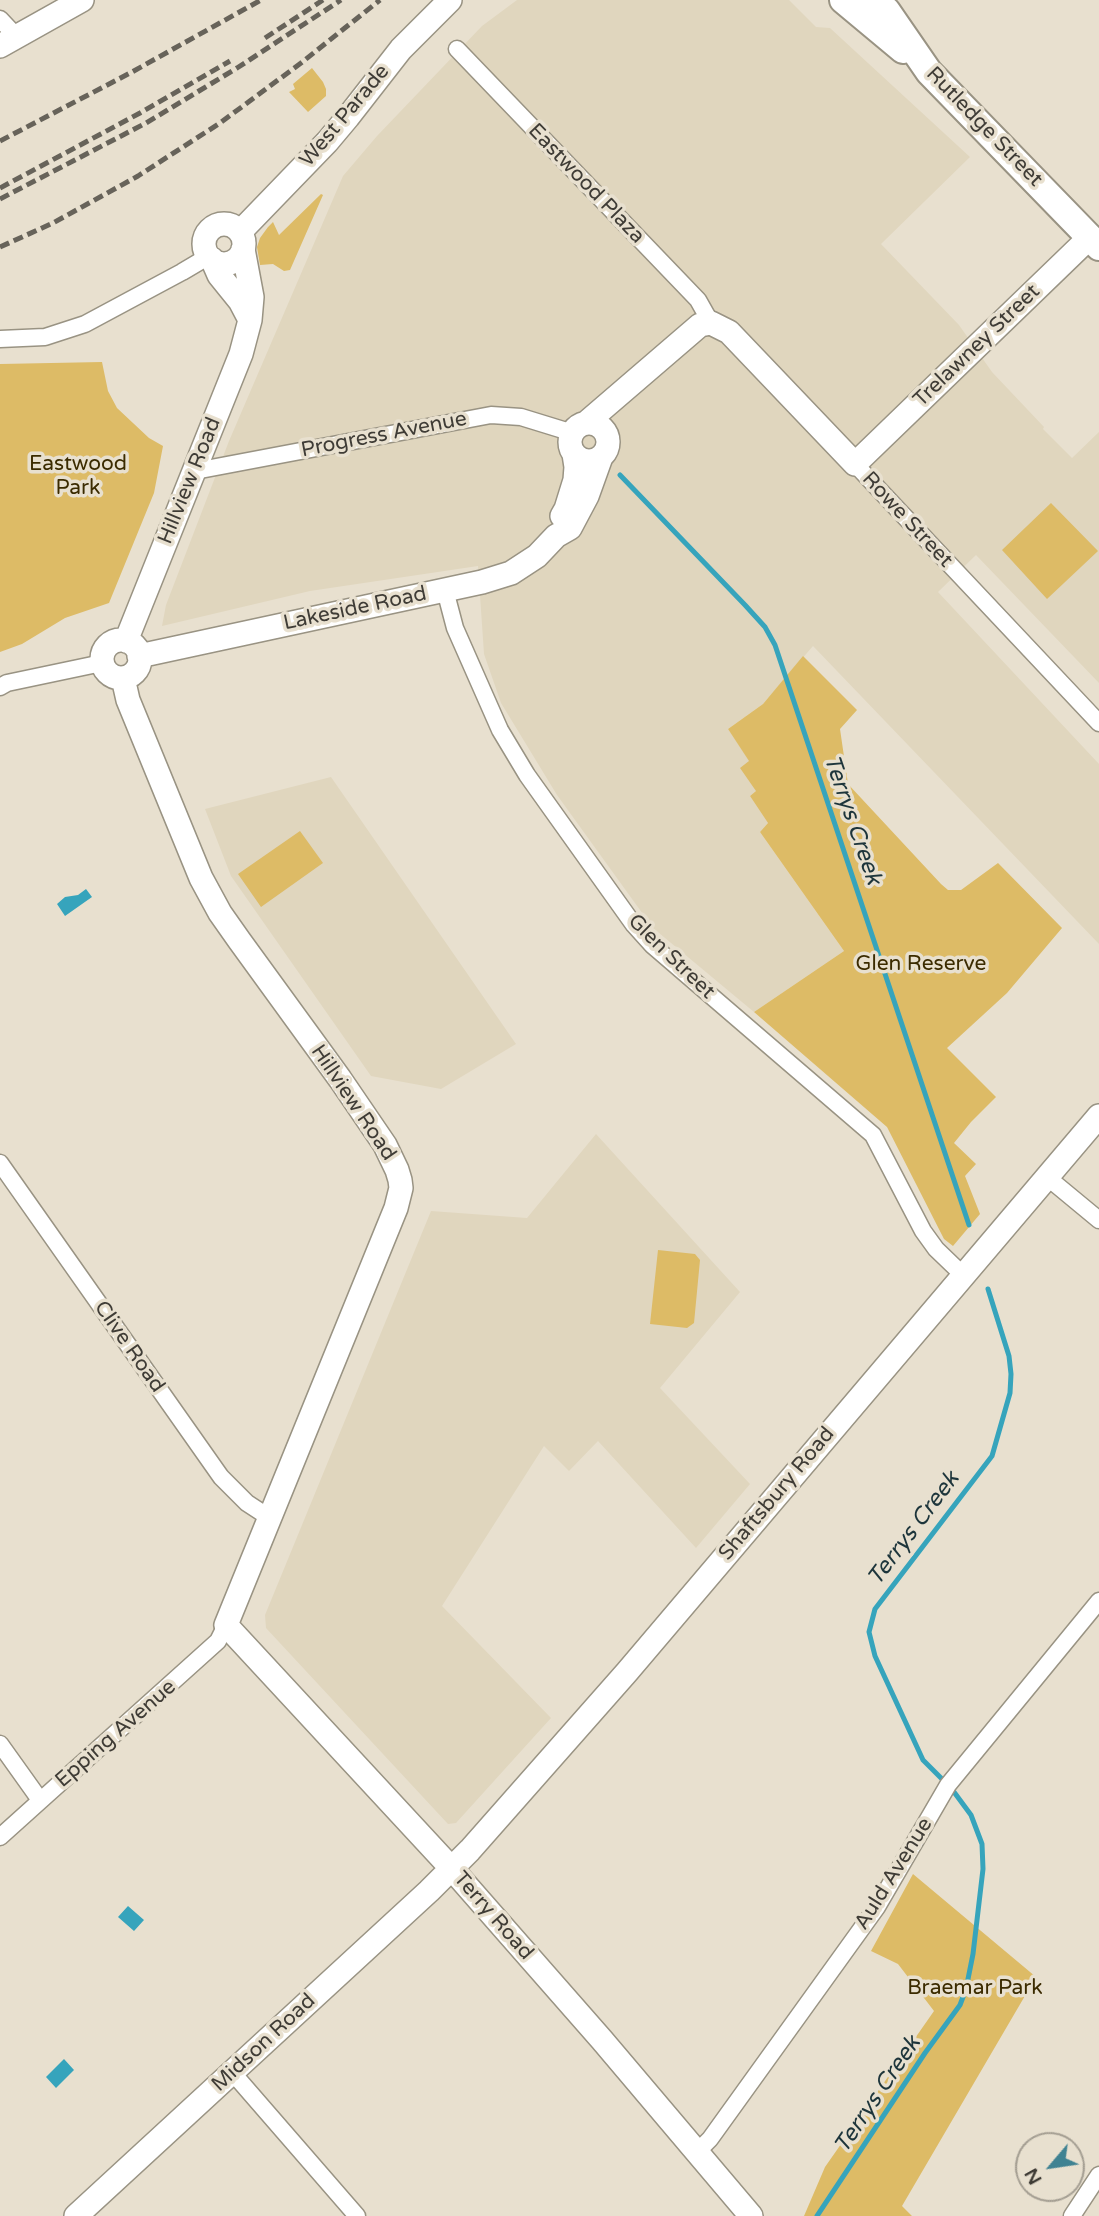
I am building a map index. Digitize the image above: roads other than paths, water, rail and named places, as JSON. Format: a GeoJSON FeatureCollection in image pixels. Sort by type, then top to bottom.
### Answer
{"type":"FeatureCollection","features":[{"type":"Feature","properties":{"kind":"main road"},"geometry":{"type":"LineString","coordinates":[[843,0],[929,72]]}},
{"type":"Feature","properties":{"kind":"main road","name":"Rutledge Street"},"geometry":{"type":"LineString","coordinates":[[876,0],[887,11],[929,72],[1096,237]]}},
{"type":"Feature","properties":{"kind":"street"},"geometry":{"type":"LineString","coordinates":[[0,19],[8,42],[82,0]]}},
{"type":"Feature","properties":{"kind":"street","name":"West Parade"},"geometry":{"type":"LineString","coordinates":[[242,240],[327,142],[401,49],[450,0]]}},
{"type":"Feature","properties":{"kind":"street","name":"Eastwood Plaza"},"geometry":{"type":"LineString","coordinates":[[457,49],[698,300],[711,323]]}},
{"type":"Feature","properties":{"kind":"street"},"geometry":{"type":"LineString","coordinates":[[211,258],[218,262],[231,262],[241,255],[242,240],[229,225],[212,228],[205,244],[211,258],[219,275],[240,301],[250,320]]}},
{"type":"Feature","properties":{"kind":"street","name":"Trelawney Street"},"geometry":{"type":"LineString","coordinates":[[855,464],[1096,237]]}},
{"type":"Feature","properties":{"kind":"street","name":"Hillview Road"},"geometry":{"type":"LineString","coordinates":[[133,648],[195,471],[241,354],[250,320],[252,297],[242,240]]}},
{"type":"Feature","properties":{"kind":"street"},"geometry":{"type":"LineString","coordinates":[[0,339],[45,337],[77,327],[211,258]]}},
{"type":"Feature","properties":{"kind":"street"},"geometry":{"type":"LineString","coordinates":[[578,437],[700,326],[711,323]]}},
{"type":"Feature","properties":{"kind":"street","name":"Rowe Street"},"geometry":{"type":"LineString","coordinates":[[711,323],[729,332],[1099,723]]}},
{"type":"Feature","properties":{"kind":"street","name":"Lakeside Road"},"geometry":{"type":"LineString","coordinates":[[133,648],[445,590],[511,573],[537,556],[556,536],[570,528],[587,496],[604,446],[622,411],[670,353]]}},
{"type":"Feature","properties":{"kind":"street","name":"Progress Avenue"},"geometry":{"type":"LineString","coordinates":[[195,471],[491,415],[521,417],[578,437]]}},
{"type":"Feature","properties":{"kind":"street"},"geometry":{"type":"LineString","coordinates":[[600,426],[604,446],[589,461],[578,437],[600,426]]}},
{"type":"Feature","properties":{"kind":"street","name":"Lakeside Road"},"geometry":{"type":"LineString","coordinates":[[556,536],[575,480],[578,437]]}},
{"type":"Feature","properties":{"kind":"street","name":"Glen Street"},"geometry":{"type":"LineString","coordinates":[[445,590],[455,628],[500,730],[527,775],[634,925],[652,945],[873,1135],[923,1231],[936,1250],[962,1275]]}},
{"type":"Feature","properties":{"kind":"street"},"geometry":{"type":"LineString","coordinates":[[115,641],[133,648],[138,668],[124,678],[112,676],[102,663],[106,647],[115,641]]}},
{"type":"Feature","properties":{"kind":"street"},"geometry":{"type":"LineString","coordinates":[[0,687],[7,683],[102,663]]}},
{"type":"Feature","properties":{"kind":"street","name":"Hillview Road"},"geometry":{"type":"LineString","coordinates":[[124,678],[128,700],[187,845],[214,901],[385,1145],[397,1170],[401,1188],[396,1208],[226,1625]]}},
{"type":"Feature","properties":{"kind":"street","name":"Shaftsbury Road"},"geometry":{"type":"LineString","coordinates":[[452,1869],[627,1672],[1099,1116]]}},
{"type":"Feature","properties":{"kind":"street","name":"Clive Road"},"geometry":{"type":"LineString","coordinates":[[0,1163],[221,1477],[240,1497],[270,1518]]}},
{"type":"Feature","properties":{"kind":"street"},"geometry":{"type":"LineString","coordinates":[[1047,1177],[1099,1220]]}},
{"type":"Feature","properties":{"kind":"street","name":"Auld Avenue"},"geometry":{"type":"LineString","coordinates":[[696,2152],[710,2139],[877,1907],[948,1785],[1099,1601]]}},
{"type":"Feature","properties":{"kind":"street","name":"Terry Road"},"geometry":{"type":"LineString","coordinates":[[226,1625],[452,1869],[751,2216]]}},
{"type":"Feature","properties":{"kind":"street","name":"Epping Avenue"},"geometry":{"type":"LineString","coordinates":[[0,1838],[218,1641],[226,1625]]}},
{"type":"Feature","properties":{"kind":"street"},"geometry":{"type":"LineString","coordinates":[[0,1744],[40,1800]]}},
{"type":"Feature","properties":{"kind":"street","name":"Midson Road"},"geometry":{"type":"LineString","coordinates":[[76,2216],[452,1869]]}},
{"type":"Feature","properties":{"kind":"street"},"geometry":{"type":"LineString","coordinates":[[232,2072],[357,2216]]}},
{"type":"Feature","properties":{"kind":"street"},"geometry":{"type":"LineString","coordinates":[[1072,2216],[1099,2175]]}},
{"type":"Feature","properties":{"kind":"water"},"geometry":{"type":"Polygon","coordinates":[[[86,889],[92,897],[65,916],[57,904],[65,897],[78,895],[86,889]]]}},
{"type":"Feature","properties":{"kind":"water"},"geometry":{"type":"Polygon","coordinates":[[[128,1906],[144,1920],[134,1931],[118,1917],[128,1906]]]}},
{"type":"Feature","properties":{"kind":"water"},"geometry":{"type":"Polygon","coordinates":[[[64,2059],[74,2070],[56,2088],[46,2077],[64,2059]]]}},
{"type":"Feature","properties":{"kind":"waterway","name":"Terrys Creek"},"geometry":{"type":"LineString","coordinates":[[620,475],[745,605],[765,627],[775,645],[969,1225]]}},
{"type":"Feature","properties":{"kind":"waterway","name":"Terrys Creek"},"geometry":{"type":"LineString","coordinates":[[942,1779],[923,1760],[875,1656],[869,1632],[875,1609],[992,1456],[1010,1393],[1011,1374],[1009,1356],[988,1289]]}},
{"type":"Feature","properties":{"kind":"waterway","name":"Terrys Creek"},"geometry":{"type":"LineString","coordinates":[[817,2216],[960,2005],[966,1989],[983,1869],[982,1844],[971,1815],[954,1792]]}},
{"type":"Feature","properties":{"kind":"railway"},"geometry":{"type":"LineString","coordinates":[[0,141],[261,0]]}},
{"type":"Feature","properties":{"kind":"railway"},"geometry":{"type":"LineString","coordinates":[[265,38],[323,0]]}},
{"type":"Feature","properties":{"kind":"railway"},"geometry":{"type":"LineString","coordinates":[[0,199],[146,123],[341,0]]}},
{"type":"Feature","properties":{"kind":"railway"},"geometry":{"type":"LineString","coordinates":[[0,247],[53,223],[138,176],[220,123],[380,0]]}},
{"type":"Feature","properties":{"kind":"railway"},"geometry":{"type":"LineString","coordinates":[[0,188],[230,61]]}},
{"type":"Feature","properties":{"kind":"park label","name":"Eastwood Park"},"geometry":{"type":"Point","coordinates":[78,476]}},
{"type":"Feature","properties":{"kind":"park label","name":"Glen Reserve"},"geometry":{"type":"Point","coordinates":[921,964]}},
{"type":"Feature","properties":{"kind":"park label","name":"Braemar Park"},"geometry":{"type":"Point","coordinates":[975,1988]}}]}
